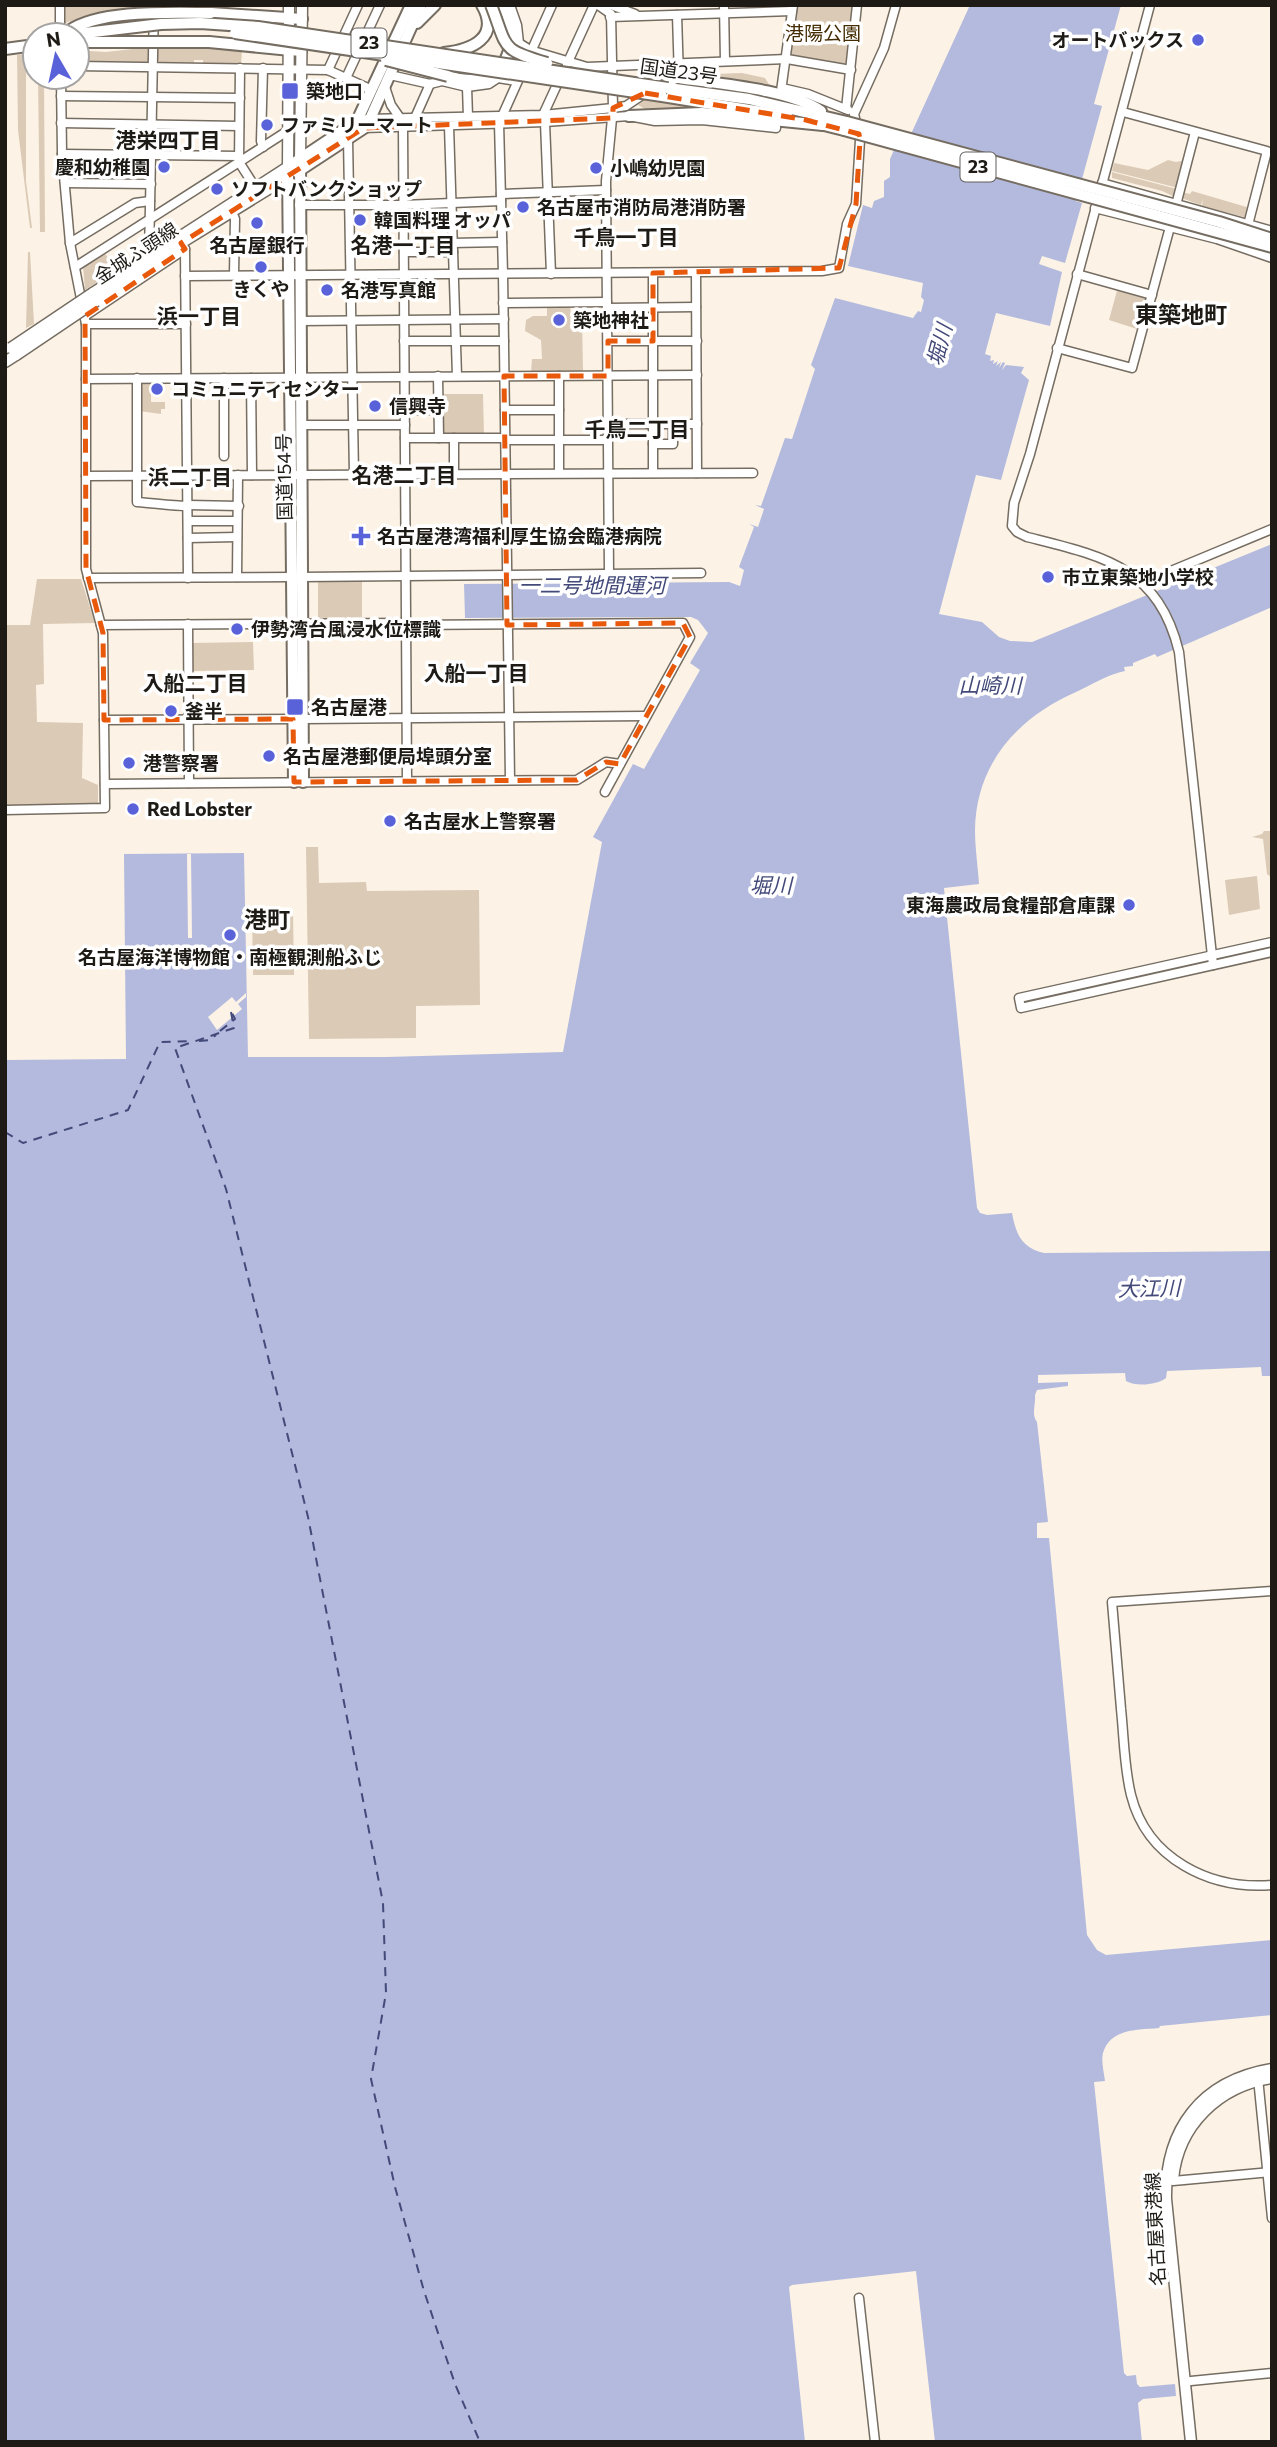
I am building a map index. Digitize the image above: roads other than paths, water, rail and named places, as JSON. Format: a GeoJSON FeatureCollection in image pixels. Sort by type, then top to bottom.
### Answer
{"type":"FeatureCollection","features":[{"type":"Feature","properties":{"kind":"highway"},"geometry":{"type":"LineString","coordinates":[[294,168],[364,122],[372,90],[411,5]]}},
{"type":"Feature","properties":{"kind":"highway"},"geometry":{"type":"LineString","coordinates":[[294,168],[348,138],[364,122],[385,87],[421,5]]}},
{"type":"Feature","properties":{"kind":"highway","name":"23"},"geometry":{"type":"LineString","coordinates":[[410,30],[435,5]]}},
{"type":"Feature","properties":{"kind":"highway","name":"23"},"geometry":{"type":"LineString","coordinates":[[352,50],[464,81],[491,76],[501,67],[512,40],[503,5]]}},
{"type":"Feature","properties":{"kind":"highway","name":"23"},"geometry":{"type":"LineString","coordinates":[[438,54],[466,49],[478,43],[486,31],[486,8]]}},
{"type":"Feature","properties":{"kind":"highway","name":"23"},"geometry":{"type":"LineString","coordinates":[[486,8],[503,41],[509,47],[528,58],[587,75]]}},
{"type":"Feature","properties":{"kind":"highway"},"geometry":{"type":"LineString","coordinates":[[91,24],[127,15],[211,13],[302,19]]}},
{"type":"Feature","properties":{"kind":"highway","name":"国道23号"},"geometry":{"type":"LineString","coordinates":[[91,32],[160,24],[200,23],[258,27],[587,75],[665,92]]}},
{"type":"Feature","properties":{"kind":"highway","name":"国道23号"},"geometry":{"type":"LineString","coordinates":[[91,40],[191,30],[257,35],[665,92],[749,99],[826,121],[848,122],[1219,222],[1272,239]]}},
{"type":"Feature","properties":{"kind":"highway","name":"23"},"geometry":{"type":"LineString","coordinates":[[91,41],[209,41],[302,51]]}},
{"type":"Feature","properties":{"kind":"highway","name":"23"},"geometry":{"type":"LineString","coordinates":[[679,79],[786,96],[812,105],[826,121]]}},
{"type":"Feature","properties":{"kind":"highway","name":"23"},"geometry":{"type":"LineString","coordinates":[[629,116],[702,113],[826,121]]}},
{"type":"Feature","properties":{"kind":"highway","name":"国道23号"},"geometry":{"type":"LineString","coordinates":[[848,122],[1272,247]]}},
{"type":"Feature","properties":{"kind":"highway","name":"国道154号"},"geometry":{"type":"LineString","coordinates":[[294,168],[299,205],[295,275],[300,321],[296,377],[301,425],[296,475]]}},
{"type":"Feature","properties":{"kind":"highway","name":"国道154号"},"geometry":{"type":"LineString","coordinates":[[294,168],[299,782]]}},
{"type":"Feature","properties":{"kind":"main road"},"geometry":{"type":"LineString","coordinates":[[289,5],[289,130],[294,168]]}},
{"type":"Feature","properties":{"kind":"main road"},"geometry":{"type":"LineString","coordinates":[[294,168],[302,51],[302,5]]}},
{"type":"Feature","properties":{"kind":"main road","name":"金城ふ頭線"},"geometry":{"type":"LineString","coordinates":[[94,297],[149,256],[256,187],[294,168]]}},
{"type":"Feature","properties":{"kind":"main road","name":"金城ふ頭線"},"geometry":{"type":"LineString","coordinates":[[5,362],[11,351],[94,297],[183,246],[294,168]]}},
{"type":"Feature","properties":{"kind":"main road","name":"名古屋東港線"},"geometry":{"type":"LineString","coordinates":[[1198,2442],[1173,2181],[1180,2146],[1195,2120],[1224,2094],[1272,2069]]}},
{"type":"Feature","properties":{"kind":"main road","name":"名古屋東港線"},"geometry":{"type":"LineString","coordinates":[[1191,2442],[1166,2199],[1168,2165],[1175,2138],[1197,2105],[1215,2090],[1258,2076],[1272,2078]]}},
{"type":"Feature","properties":{"kind":"street"},"geometry":{"type":"LineString","coordinates":[[149,256],[153,5]]}},
{"type":"Feature","properties":{"kind":"street"},"geometry":{"type":"LineString","coordinates":[[328,70],[358,5]]}},
{"type":"Feature","properties":{"kind":"street"},"geometry":{"type":"LineString","coordinates":[[346,78],[380,5]]}},
{"type":"Feature","properties":{"kind":"street"},"geometry":{"type":"LineString","coordinates":[[510,5],[517,25],[519,43],[530,50],[587,67],[786,59],[851,70]]}},
{"type":"Feature","properties":{"kind":"street"},"geometry":{"type":"LineString","coordinates":[[510,780],[500,120],[552,5]]}},
{"type":"Feature","properties":{"kind":"street"},"geometry":{"type":"LineString","coordinates":[[551,274],[544,118],[596,5],[636,16],[677,15],[724,9],[792,8],[782,90],[808,94],[846,108]]}},
{"type":"Feature","properties":{"kind":"street"},"geometry":{"type":"LineString","coordinates":[[636,16],[641,5]]}},
{"type":"Feature","properties":{"kind":"street"},"geometry":{"type":"LineString","coordinates":[[185,276],[696,273],[822,271],[839,268],[847,224],[856,204],[860,140],[848,122],[846,108],[857,5]]}},
{"type":"Feature","properties":{"kind":"street"},"geometry":{"type":"LineString","coordinates":[[848,122],[884,48],[896,5]]}},
{"type":"Feature","properties":{"kind":"street"},"geometry":{"type":"LineString","coordinates":[[1150,5],[1123,112],[1014,503],[1012,526],[1027,537],[1103,558],[1121,567],[1145,586],[1168,619],[1179,652],[1212,960]]}},
{"type":"Feature","properties":{"kind":"street"},"geometry":{"type":"LineString","coordinates":[[724,9],[725,61]]}},
{"type":"Feature","properties":{"kind":"street"},"geometry":{"type":"LineString","coordinates":[[609,573],[606,190],[613,118],[612,11]]}},
{"type":"Feature","properties":{"kind":"street"},"geometry":{"type":"LineString","coordinates":[[544,118],[626,106],[666,82],[679,79],[677,15]]}},
{"type":"Feature","properties":{"kind":"street"},"geometry":{"type":"LineString","coordinates":[[91,66],[328,70],[372,90]]}},
{"type":"Feature","properties":{"kind":"street"},"geometry":{"type":"LineString","coordinates":[[240,68],[239,159],[256,187]]}},
{"type":"Feature","properties":{"kind":"street"},"geometry":{"type":"LineString","coordinates":[[263,68],[263,147]]}},
{"type":"Feature","properties":{"kind":"street"},"geometry":{"type":"LineString","coordinates":[[390,75],[430,84],[442,81],[467,87],[489,84],[498,78],[516,81]]}},
{"type":"Feature","properties":{"kind":"street"},"geometry":{"type":"LineString","coordinates":[[414,120],[430,84]]}},
{"type":"Feature","properties":{"kind":"street"},"geometry":{"type":"LineString","coordinates":[[385,87],[391,105],[402,122],[407,781]]}},
{"type":"Feature","properties":{"kind":"street"},"geometry":{"type":"LineString","coordinates":[[467,87],[468,117]]}},
{"type":"Feature","properties":{"kind":"street"},"geometry":{"type":"LineString","coordinates":[[5,810],[105,808],[102,625],[88,578],[85,320],[70,243],[62,154],[61,91]]}},
{"type":"Feature","properties":{"kind":"street"},"geometry":{"type":"LineString","coordinates":[[61,96],[240,99]]}},
{"type":"Feature","properties":{"kind":"street"},"geometry":{"type":"LineString","coordinates":[[1123,112],[1267,151],[1248,225]]}},
{"type":"Feature","properties":{"kind":"street"},"geometry":{"type":"LineString","coordinates":[[364,122],[449,126],[500,120],[629,116],[655,121],[702,120],[776,126]]}},
{"type":"Feature","properties":{"kind":"street"},"geometry":{"type":"LineString","coordinates":[[402,122],[468,117],[500,120]]}},
{"type":"Feature","properties":{"kind":"street"},"geometry":{"type":"LineString","coordinates":[[61,123],[239,126]]}},
{"type":"Feature","properties":{"kind":"street"},"geometry":{"type":"LineString","coordinates":[[449,126],[457,376]]}},
{"type":"Feature","properties":{"kind":"street"},"geometry":{"type":"LineString","coordinates":[[75,267],[239,159],[289,130]]}},
{"type":"Feature","properties":{"kind":"street"},"geometry":{"type":"LineString","coordinates":[[1058,348],[1132,368],[1195,132]]}},
{"type":"Feature","properties":{"kind":"street"},"geometry":{"type":"LineString","coordinates":[[348,138],[354,474]]}},
{"type":"Feature","properties":{"kind":"street"},"geometry":{"type":"LineString","coordinates":[[62,154],[239,159]]}},
{"type":"Feature","properties":{"kind":"street"},"geometry":{"type":"LineString","coordinates":[[65,183],[151,184]]}},
{"type":"Feature","properties":{"kind":"street"},"geometry":{"type":"LineString","coordinates":[[1102,183],[1272,231]]}},
{"type":"Feature","properties":{"kind":"street"},"geometry":{"type":"LineString","coordinates":[[299,205],[451,203],[548,192],[606,190]]}},
{"type":"Feature","properties":{"kind":"street"},"geometry":{"type":"LineString","coordinates":[[70,243],[135,203],[150,201]]}},
{"type":"Feature","properties":{"kind":"street"},"geometry":{"type":"LineString","coordinates":[[1095,208],[1217,239],[1272,258]]}},
{"type":"Feature","properties":{"kind":"street"},"geometry":{"type":"LineString","coordinates":[[232,212],[235,219],[234,275]]}},
{"type":"Feature","properties":{"kind":"street"},"geometry":{"type":"LineString","coordinates":[[404,252],[502,242]]}},
{"type":"Feature","properties":{"kind":"street"},"geometry":{"type":"LineString","coordinates":[[183,246],[188,578]]}},
{"type":"Feature","properties":{"kind":"street"},"geometry":{"type":"LineString","coordinates":[[85,320],[183,246]]}},
{"type":"Feature","properties":{"kind":"street"},"geometry":{"type":"LineString","coordinates":[[653,273],[653,473]]}},
{"type":"Feature","properties":{"kind":"street"},"geometry":{"type":"LineString","coordinates":[[696,273],[697,473]]}},
{"type":"Feature","properties":{"kind":"street"},"geometry":{"type":"LineString","coordinates":[[1077,274],[1152,295]]}},
{"type":"Feature","properties":{"kind":"street"},"geometry":{"type":"LineString","coordinates":[[503,303],[696,307]]}},
{"type":"Feature","properties":{"kind":"street"},"geometry":{"type":"LineString","coordinates":[[300,321],[504,319]]}},
{"type":"Feature","properties":{"kind":"street"},"geometry":{"type":"LineString","coordinates":[[85,320],[186,324]]}},
{"type":"Feature","properties":{"kind":"street"},"geometry":{"type":"LineString","coordinates":[[404,341],[504,341]]}},
{"type":"Feature","properties":{"kind":"street"},"geometry":{"type":"LineString","coordinates":[[608,341],[696,341]]}},
{"type":"Feature","properties":{"kind":"street"},"geometry":{"type":"LineString","coordinates":[[86,379],[697,375]]}},
{"type":"Feature","properties":{"kind":"street"},"geometry":{"type":"LineString","coordinates":[[438,376],[439,438]]}},
{"type":"Feature","properties":{"kind":"street"},"geometry":{"type":"LineString","coordinates":[[559,376],[559,473]]}},
{"type":"Feature","properties":{"kind":"street"},"geometry":{"type":"LineString","coordinates":[[137,378],[137,502],[158,506],[239,506]]}},
{"type":"Feature","properties":{"kind":"street"},"geometry":{"type":"LineString","coordinates":[[224,378],[224,456]]}},
{"type":"Feature","properties":{"kind":"street"},"geometry":{"type":"LineString","coordinates":[[251,378],[252,475]]}},
{"type":"Feature","properties":{"kind":"street"},"geometry":{"type":"LineString","coordinates":[[405,410],[438,410]]}},
{"type":"Feature","properties":{"kind":"street"},"geometry":{"type":"LineString","coordinates":[[505,410],[559,410]]}},
{"type":"Feature","properties":{"kind":"street"},"geometry":{"type":"LineString","coordinates":[[608,424],[697,424]]}},
{"type":"Feature","properties":{"kind":"street"},"geometry":{"type":"LineString","coordinates":[[653,444],[673,444],[673,424]]}},
{"type":"Feature","properties":{"kind":"street"},"geometry":{"type":"LineString","coordinates":[[301,425],[405,425]]}},
{"type":"Feature","properties":{"kind":"street"},"geometry":{"type":"LineString","coordinates":[[454,438],[454,474]]}},
{"type":"Feature","properties":{"kind":"street"},"geometry":{"type":"LineString","coordinates":[[405,439],[608,440]]}},
{"type":"Feature","properties":{"kind":"street"},"geometry":{"type":"LineString","coordinates":[[86,476],[753,473]]}},
{"type":"Feature","properties":{"kind":"street"},"geometry":{"type":"LineString","coordinates":[[237,577],[238,475]]}},
{"type":"Feature","properties":{"kind":"street"},"geometry":{"type":"LineString","coordinates":[[188,521],[237,521]]}},
{"type":"Feature","properties":{"kind":"street"},"geometry":{"type":"LineString","coordinates":[[1145,586],[1272,529]]}},
{"type":"Feature","properties":{"kind":"street"},"geometry":{"type":"LineString","coordinates":[[188,538],[237,537]]}},
{"type":"Feature","properties":{"kind":"street"},"geometry":{"type":"LineString","coordinates":[[88,578],[506,577],[701,573]]}},
{"type":"Feature","properties":{"kind":"street"},"geometry":{"type":"LineString","coordinates":[[102,625],[683,623],[690,637],[605,792]]}},
{"type":"Feature","properties":{"kind":"street"},"geometry":{"type":"LineString","coordinates":[[188,624],[189,783]]}},
{"type":"Feature","properties":{"kind":"street"},"geometry":{"type":"LineString","coordinates":[[104,719],[645,716]]}},
{"type":"Feature","properties":{"kind":"street"},"geometry":{"type":"LineString","coordinates":[[104,784],[577,780],[607,762],[620,764]]}},
{"type":"Feature","properties":{"kind":"street"},"geometry":{"type":"LineString","coordinates":[[1272,942],[1212,960],[1021,1008],[1019,998],[1212,960],[1272,951]]}},
{"type":"Feature","properties":{"kind":"street"},"geometry":{"type":"LineString","coordinates":[[1272,1591],[1112,1602],[1128,1779],[1141,1820],[1165,1852],[1195,1874],[1238,1885],[1272,1885]]}},
{"type":"Feature","properties":{"kind":"street"},"geometry":{"type":"LineString","coordinates":[[1258,2076],[1270,2173],[1272,2218]]}},
{"type":"Feature","properties":{"kind":"street"},"geometry":{"type":"LineString","coordinates":[[1173,2181],[1270,2173]]}},
{"type":"Feature","properties":{"kind":"street"},"geometry":{"type":"LineString","coordinates":[[859,2298],[875,2442]]}},
{"type":"Feature","properties":{"kind":"street"},"geometry":{"type":"LineString","coordinates":[[1191,2381],[1272,2374]]}},
{"type":"Feature","properties":{"kind":"water"},"geometry":{"type":"Polygon","coordinates":[[[970,5],[1121,5],[1094,104],[1102,106],[1076,201],[1082,203],[1065,263],[1042,256],[1039,264],[1062,272],[1050,326],[996,313],[985,354],[991,356],[990,361],[994,360],[993,364],[998,361],[996,366],[1001,362],[999,368],[1005,363],[1002,370],[1006,365],[1024,367],[1021,373],[1029,380],[1001,480],[976,475],[939,614],[982,622],[999,637],[1010,641],[1032,642],[1272,544],[1272,607],[1157,657],[1155,654],[1133,663],[1133,666],[1124,667],[1125,671],[1106,677],[1055,703],[1018,730],[992,764],[977,806],[975,837],[979,884],[944,888],[977,1208],[980,1213],[1012,1213],[1016,1228],[1025,1244],[1044,1253],[1272,1251],[1272,1376],[1262,1376],[1261,1367],[1167,1371],[1166,1378],[1141,1385],[1126,1381],[1125,1373],[1038,1375],[1038,1383],[1068,1382],[1068,1386],[1037,1390],[1035,1395],[1034,1416],[1037,1422],[1048,1522],[1037,1523],[1037,1538],[1049,1538],[1087,1935],[1097,1950],[1106,1955],[1272,1940],[1272,2015],[1126,2032],[1112,2039],[1107,2045],[1102,2063],[1105,2081],[1094,2082],[1124,2373],[1127,2376],[1136,2375],[1140,2387],[1175,2384],[1176,2396],[1143,2399],[1138,2403],[1142,2442],[935,2442],[916,2271],[789,2287],[805,2442],[5,2442],[5,1060],[126,1059],[124,854],[244,853],[248,1057],[386,1057],[563,1052],[602,842],[593,837],[633,764],[644,769],[700,670],[690,663],[708,633],[698,620],[691,617],[465,618],[464,584],[729,582],[740,586],[744,570],[739,567],[754,527],[749,524],[758,527],[764,509],[755,505],[761,506],[785,438],[792,439],[815,369],[811,365],[835,298],[913,318],[918,311],[921,312],[924,300],[921,297],[923,283],[848,266],[863,205],[872,208],[874,201],[884,197],[884,181],[890,177],[890,159],[902,132],[911,134],[970,5]]]}},
{"type":"Feature","properties":{"kind":"place","name":"オートバックス"},"geometry":{"type":"Point","coordinates":[1198,40]}},
{"type":"Feature","properties":{"kind":"place","name":"築地口"},"geometry":{"type":"Point","coordinates":[290,91]}},
{"type":"Feature","properties":{"kind":"place","name":"ファミリーマート"},"geometry":{"type":"Point","coordinates":[267,125]}},
{"type":"Feature","properties":{"kind":"place","name":"慶和幼稚園"},"geometry":{"type":"Point","coordinates":[164,167]}},
{"type":"Feature","properties":{"kind":"place","name":"小嶋幼児園"},"geometry":{"type":"Point","coordinates":[596,168]}},
{"type":"Feature","properties":{"kind":"place","name":"ソフトバンクショップ"},"geometry":{"type":"Point","coordinates":[217,189]}},
{"type":"Feature","properties":{"kind":"place","name":"名古屋市消防局港消防署"},"geometry":{"type":"Point","coordinates":[523,207]}},
{"type":"Feature","properties":{"kind":"place","name":"韓国料理 オッパ"},"geometry":{"type":"Point","coordinates":[360,220]}},
{"type":"Feature","properties":{"kind":"place","name":"名古屋銀行"},"geometry":{"type":"Point","coordinates":[257,223]}},
{"type":"Feature","properties":{"kind":"place","name":"きくや"},"geometry":{"type":"Point","coordinates":[261,267]}},
{"type":"Feature","properties":{"kind":"place","name":"名港写真館"},"geometry":{"type":"Point","coordinates":[327,290]}},
{"type":"Feature","properties":{"kind":"place","name":"築地神社"},"geometry":{"type":"Point","coordinates":[559,320]}},
{"type":"Feature","properties":{"kind":"place","name":"コミュニティセンター"},"geometry":{"type":"Point","coordinates":[157,389]}},
{"type":"Feature","properties":{"kind":"place","name":"信興寺"},"geometry":{"type":"Point","coordinates":[375,406]}},
{"type":"Feature","properties":{"kind":"place","name":"名古屋港湾福利厚生協会臨港病院"},"geometry":{"type":"Point","coordinates":[361,536]}},
{"type":"Feature","properties":{"kind":"place","name":"市立東築地小学校"},"geometry":{"type":"Point","coordinates":[1048,577]}},
{"type":"Feature","properties":{"kind":"place","name":"伊勢湾台風浸水位標識"},"geometry":{"type":"Point","coordinates":[237,629]}},
{"type":"Feature","properties":{"kind":"place","name":"名古屋港"},"geometry":{"type":"Point","coordinates":[295,707]}},
{"type":"Feature","properties":{"kind":"place","name":"釜半"},"geometry":{"type":"Point","coordinates":[171,711]}},
{"type":"Feature","properties":{"kind":"place","name":"名古屋港郵便局埠頭分室"},"geometry":{"type":"Point","coordinates":[269,756]}},
{"type":"Feature","properties":{"kind":"place","name":"港警察署"},"geometry":{"type":"Point","coordinates":[129,763]}},
{"type":"Feature","properties":{"kind":"place","name":"Red Lobster"},"geometry":{"type":"Point","coordinates":[133,809]}},
{"type":"Feature","properties":{"kind":"place","name":"名古屋水上警察署"},"geometry":{"type":"Point","coordinates":[390,821]}},
{"type":"Feature","properties":{"kind":"place","name":"東海農政局食糧部倉庫課"},"geometry":{"type":"Point","coordinates":[1129,905]}},
{"type":"Feature","properties":{"kind":"place","name":"名古屋海洋博物館・南極観測船ふじ"},"geometry":{"type":"Point","coordinates":[230,935]}},
{"type":"Feature","properties":{"kind":"district","name":"港栄四丁目"},"geometry":{"type":"Point","coordinates":[168,141]}},
{"type":"Feature","properties":{"kind":"district","name":"千鳥一丁目"},"geometry":{"type":"Point","coordinates":[626,238]}},
{"type":"Feature","properties":{"kind":"district","name":"名港一丁目"},"geometry":{"type":"Point","coordinates":[403,246]}},
{"type":"Feature","properties":{"kind":"district","name":"東築地町"},"geometry":{"type":"Point","coordinates":[1181,315]}},
{"type":"Feature","properties":{"kind":"district","name":"浜一丁目"},"geometry":{"type":"Point","coordinates":[199,317]}},
{"type":"Feature","properties":{"kind":"district","name":"千鳥二丁目"},"geometry":{"type":"Point","coordinates":[637,430]}},
{"type":"Feature","properties":{"kind":"district","name":"名港二丁目"},"geometry":{"type":"Point","coordinates":[404,476]}},
{"type":"Feature","properties":{"kind":"district","name":"浜二丁目"},"geometry":{"type":"Point","coordinates":[190,478]}},
{"type":"Feature","properties":{"kind":"district","name":"入船一丁目"},"geometry":{"type":"Point","coordinates":[476,674]}},
{"type":"Feature","properties":{"kind":"district","name":"入船二丁目"},"geometry":{"type":"Point","coordinates":[195,684]}},
{"type":"Feature","properties":{"kind":"district","name":"港町"},"geometry":{"type":"Point","coordinates":[267,920]}},
{"type":"Feature","properties":{"kind":"park label","name":"港陽公園"},"geometry":{"type":"Point","coordinates":[823,33]}},
{"type":"Feature","properties":{"kind":"water label","name":"堀川"},"geometry":{"type":"Point","coordinates":[940,345]}},
{"type":"Feature","properties":{"kind":"water label","name":"一二号地間運河"},"geometry":{"type":"Point","coordinates":[592,586]}},
{"type":"Feature","properties":{"kind":"water label","name":"山崎川"},"geometry":{"type":"Point","coordinates":[990,686]}},
{"type":"Feature","properties":{"kind":"water label","name":"堀川"},"geometry":{"type":"Point","coordinates":[771,886]}},
{"type":"Feature","properties":{"kind":"water label","name":"大江川"},"geometry":{"type":"Point","coordinates":[1149,1289]}}]}
